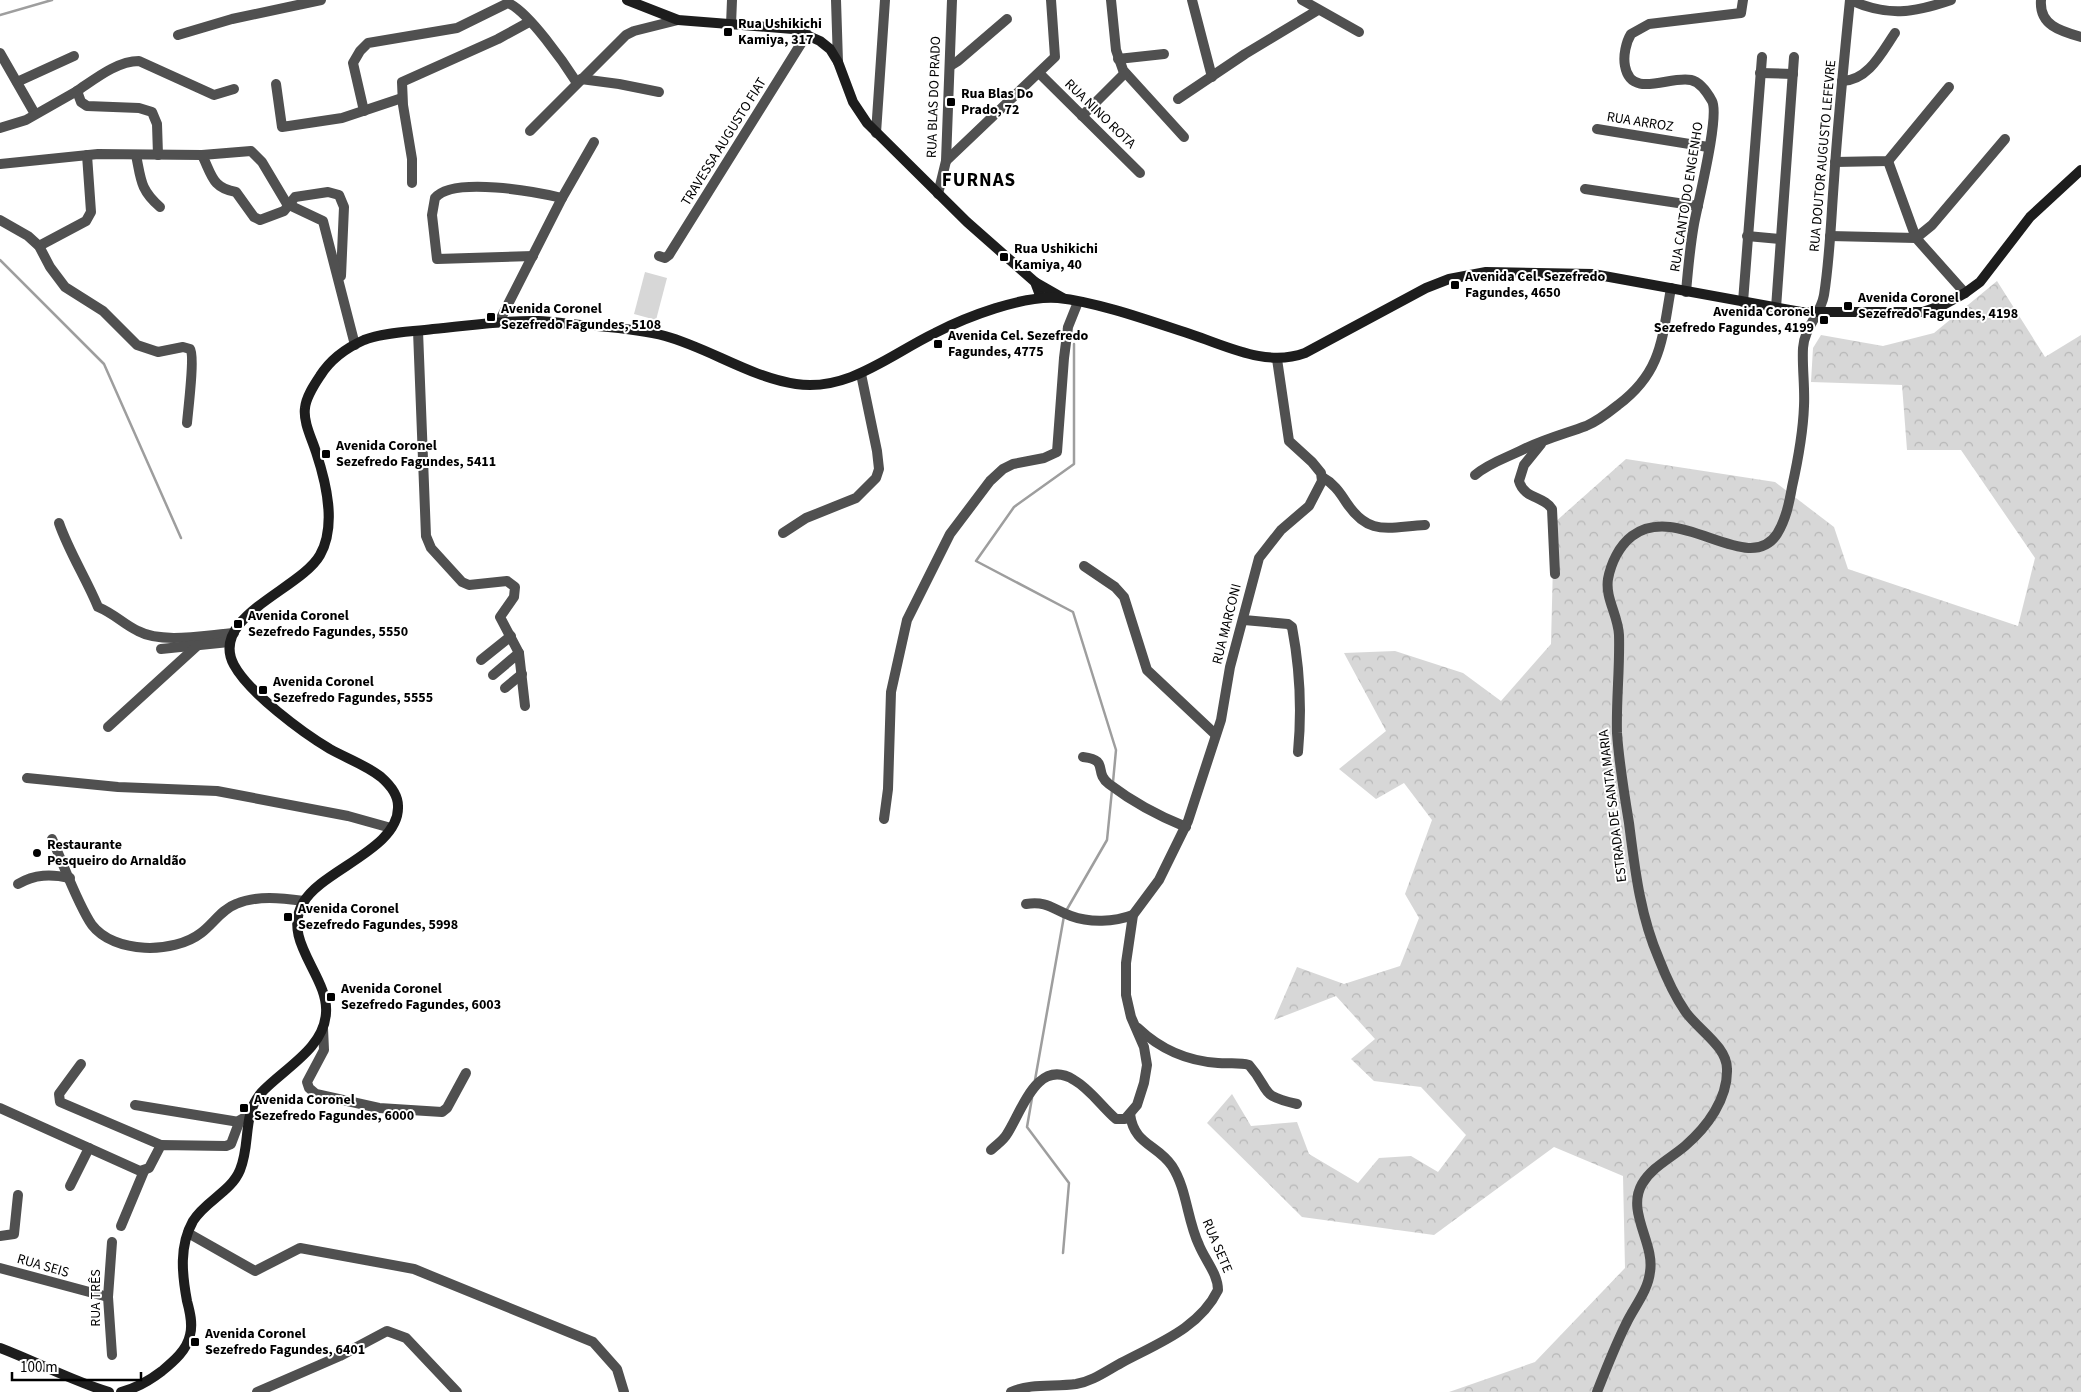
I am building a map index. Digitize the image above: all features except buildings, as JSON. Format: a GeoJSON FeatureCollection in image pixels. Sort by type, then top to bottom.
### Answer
{"type":"FeatureCollection","features":[{"type":"Feature","properties":{"kind":"main road"},"geometry":{"type":"LineString","coordinates":[[627,0],[678,20],[731,26],[793,29],[807,34],[830,49],[838,62],[853,102],[876,133],[1024,275],[1066,300]]}},
{"type":"Feature","properties":{"kind":"main road"},"geometry":{"type":"LineString","coordinates":[[121,1392],[129,1391],[147,1382],[183,1352],[190,1338],[192,1321],[182,1261],[184,1242],[188,1232],[203,1209],[233,1182],[241,1169],[249,1115],[256,1099],[299,1060],[313,1044],[323,1028],[326,1013],[324,996],[301,944],[297,928],[299,912],[304,901],[329,876],[369,850],[391,828],[399,808],[397,798],[388,784],[373,772],[324,746],[256,693],[233,663],[231,638],[244,620],[304,573],[320,556],[326,538],[328,508],[323,477],[306,423],[304,408],[311,390],[325,368],[344,350],[370,338],[499,322],[538,321],[660,334],[772,378],[799,385],[820,385],[846,380],[861,374],[938,331],[999,308],[1036,299],[1078,302],[1135,316],[1238,350],[1277,359],[1291,358],[1305,353],[1426,288],[1449,279],[1486,272],[1593,274],[1776,308],[1818,313],[1923,312],[1944,305],[1965,293],[1994,265],[2030,217],[2081,170]]}},
{"type":"Feature","properties":{"kind":"main road"},"geometry":{"type":"LineString","coordinates":[[1024,275],[1036,299]]}},
{"type":"Feature","properties":{"kind":"main road"},"geometry":{"type":"LineString","coordinates":[[1035,282],[1036,299]]}},
{"type":"Feature","properties":{"kind":"main road"},"geometry":{"type":"LineString","coordinates":[[0,1348],[42,1364],[92,1387],[109,1392]]}},
{"type":"Feature","properties":{"kind":"street"},"geometry":{"type":"LineString","coordinates":[[178,34],[232,18],[322,0]]}},
{"type":"Feature","properties":{"kind":"street"},"geometry":{"type":"LineString","coordinates":[[731,26],[732,0]]}},
{"type":"Feature","properties":{"kind":"street"},"geometry":{"type":"LineString","coordinates":[[836,0],[838,62]]}},
{"type":"Feature","properties":{"kind":"street"},"geometry":{"type":"LineString","coordinates":[[876,133],[885,0]]}},
{"type":"Feature","properties":{"kind":"street","name":"RUA BLAS DO PRADO"},"geometry":{"type":"LineString","coordinates":[[938,194],[946,161],[952,0]]}},
{"type":"Feature","properties":{"kind":"street"},"geometry":{"type":"LineString","coordinates":[[946,161],[1054,60],[1056,53],[1051,0]]}},
{"type":"Feature","properties":{"kind":"street"},"geometry":{"type":"LineString","coordinates":[[1112,0],[1118,59],[1126,73],[1184,136]]}},
{"type":"Feature","properties":{"kind":"street"},"geometry":{"type":"LineString","coordinates":[[1192,0],[1212,77]]}},
{"type":"Feature","properties":{"kind":"street"},"geometry":{"type":"LineString","coordinates":[[1302,0],[1359,32]]}},
{"type":"Feature","properties":{"kind":"street","name":"RUA CANTO DO ENGENHO"},"geometry":{"type":"LineString","coordinates":[[1686,292],[1714,106],[1702,86],[1690,80],[1645,85],[1633,81],[1626,72],[1624,63],[1629,38],[1635,31],[1649,24],[1741,13],[1743,0]]}},
{"type":"Feature","properties":{"kind":"street"},"geometry":{"type":"LineString","coordinates":[[1850,0],[1871,9],[1891,12],[1951,0]]}},
{"type":"Feature","properties":{"kind":"street","name":"RUA DOUTOR AUGUSTO LEFEVRE"},"geometry":{"type":"LineString","coordinates":[[1818,313],[1824,296],[1850,0]]}},
{"type":"Feature","properties":{"kind":"street"},"geometry":{"type":"LineString","coordinates":[[2041,0],[2041,12],[2045,20],[2060,29],[2081,37]]}},
{"type":"Feature","properties":{"kind":"street"},"geometry":{"type":"LineString","coordinates":[[364,111],[353,63],[360,50],[368,43],[457,28],[508,3],[555,50],[579,81],[620,84],[659,92]]}},
{"type":"Feature","properties":{"kind":"street"},"geometry":{"type":"LineString","coordinates":[[1178,99],[1245,54],[1318,10]]}},
{"type":"Feature","properties":{"kind":"street"},"geometry":{"type":"LineString","coordinates":[[950,66],[1007,19]]}},
{"type":"Feature","properties":{"kind":"street"},"geometry":{"type":"LineString","coordinates":[[530,131],[626,35],[644,28],[678,20]]}},
{"type":"Feature","properties":{"kind":"street"},"geometry":{"type":"LineString","coordinates":[[412,183],[412,160],[401,85],[404,79],[433,69],[529,22]]}},
{"type":"Feature","properties":{"kind":"street"},"geometry":{"type":"LineString","coordinates":[[1842,81],[1855,79],[1863,74],[1896,33]]}},
{"type":"Feature","properties":{"kind":"street","name":"TRAVESSA AUGUSTO FIAT"},"geometry":{"type":"LineString","coordinates":[[659,256],[665,258],[669,255],[807,34]]}},
{"type":"Feature","properties":{"kind":"street"},"geometry":{"type":"LineString","coordinates":[[0,53],[35,114]]}},
{"type":"Feature","properties":{"kind":"street"},"geometry":{"type":"LineString","coordinates":[[1118,59],[1164,54]]}},
{"type":"Feature","properties":{"kind":"street"},"geometry":{"type":"LineString","coordinates":[[17,82],[74,56]]}},
{"type":"Feature","properties":{"kind":"street"},"geometry":{"type":"LineString","coordinates":[[1744,302],[1747,236],[1762,57]]}},
{"type":"Feature","properties":{"kind":"street"},"geometry":{"type":"LineString","coordinates":[[1776,308],[1794,57]]}},
{"type":"Feature","properties":{"kind":"street"},"geometry":{"type":"LineString","coordinates":[[0,128],[35,114],[130,61],[139,61],[214,95],[234,89]]}},
{"type":"Feature","properties":{"kind":"street"},"geometry":{"type":"LineString","coordinates":[[1082,116],[1126,73]]}},
{"type":"Feature","properties":{"kind":"street"},"geometry":{"type":"LineString","coordinates":[[1760,73],[1793,74]]}},
{"type":"Feature","properties":{"kind":"street","name":"RUA NINO ROTA"},"geometry":{"type":"LineString","coordinates":[[1040,74],[1140,173]]}},
{"type":"Feature","properties":{"kind":"street"},"geometry":{"type":"LineString","coordinates":[[276,84],[282,127],[342,118],[402,98]]}},
{"type":"Feature","properties":{"kind":"street"},"geometry":{"type":"LineString","coordinates":[[1835,162],[1888,161],[1949,87]]}},
{"type":"Feature","properties":{"kind":"street"},"geometry":{"type":"LineString","coordinates":[[77,91],[81,102],[87,106],[139,108],[152,112],[157,124],[158,155]]}},
{"type":"Feature","properties":{"kind":"street","name":"RUA ARROZ"},"geometry":{"type":"LineString","coordinates":[[1597,129],[1708,147]]}},
{"type":"Feature","properties":{"kind":"street"},"geometry":{"type":"LineString","coordinates":[[1830,236],[1916,238],[1932,225],[2005,139]]}},
{"type":"Feature","properties":{"kind":"street"},"geometry":{"type":"LineString","coordinates":[[499,322],[562,198],[594,142]]}},
{"type":"Feature","properties":{"kind":"street"},"geometry":{"type":"LineString","coordinates":[[0,164],[87,155],[202,155],[251,151],[262,162],[287,204],[323,222],[355,345]]}},
{"type":"Feature","properties":{"kind":"street"},"geometry":{"type":"LineString","coordinates":[[39,246],[86,221],[91,212],[87,155]]}},
{"type":"Feature","properties":{"kind":"street"},"geometry":{"type":"LineString","coordinates":[[136,155],[143,188],[149,197],[160,207]]}},
{"type":"Feature","properties":{"kind":"street"},"geometry":{"type":"LineString","coordinates":[[202,155],[216,185],[222,190],[236,192],[254,217],[260,220],[284,211],[287,204],[295,198],[328,192],[339,195],[344,207],[340,287]]}},
{"type":"Feature","properties":{"kind":"street"},"geometry":{"type":"LineString","coordinates":[[1888,161],[1916,238],[1965,293]]}},
{"type":"Feature","properties":{"kind":"street"},"geometry":{"type":"LineString","coordinates":[[532,256],[437,259],[432,215],[433,201],[437,195],[457,188],[484,186],[562,198]]}},
{"type":"Feature","properties":{"kind":"street"},"geometry":{"type":"LineString","coordinates":[[1585,189],[1698,206]]}},
{"type":"Feature","properties":{"kind":"street"},"geometry":{"type":"LineString","coordinates":[[0,220],[16,227],[39,246],[50,267],[66,287],[103,311],[137,345],[158,352],[183,347],[190,349],[193,359],[189,383],[187,423]]}},
{"type":"Feature","properties":{"kind":"street"},"geometry":{"type":"LineString","coordinates":[[1747,236],[1780,238]]}},
{"type":"Feature","properties":{"kind":"street"},"geometry":{"type":"LineString","coordinates":[[1475,475],[1492,464],[1547,438],[1587,426],[1600,419],[1641,385],[1651,372],[1659,352],[1672,288]]}},
{"type":"Feature","properties":{"kind":"street"},"geometry":{"type":"LineString","coordinates":[[884,819],[889,781],[891,692],[908,620],[950,534],[990,481],[1013,464],[1044,458],[1056,452],[1068,327],[1078,302]]}},
{"type":"Feature","properties":{"kind":"street","name":"ESTRADA DE SANTA MARIA"},"geometry":{"type":"LineString","coordinates":[[1597,1392],[1621,1333],[1650,1275],[1648,1249],[1638,1213],[1638,1193],[1643,1182],[1654,1169],[1687,1145],[1702,1128],[1720,1102],[1727,1084],[1728,1064],[1720,1049],[1688,1016],[1679,1001],[1658,957],[1638,897],[1617,730],[1620,678],[1619,630],[1608,593],[1608,580],[1613,561],[1621,547],[1632,536],[1648,528],[1664,526],[1682,528],[1740,548],[1756,549],[1768,543],[1775,536],[1787,511],[1798,463],[1804,407],[1803,346],[1818,313]]}},
{"type":"Feature","properties":{"kind":"street"},"geometry":{"type":"LineString","coordinates":[[418,331],[426,536],[431,548],[462,582],[469,585],[507,581],[512,583],[516,592],[500,617],[519,653],[525,706]]}},
{"type":"Feature","properties":{"kind":"street"},"geometry":{"type":"LineString","coordinates":[[1277,359],[1288,441],[1312,462],[1322,477],[1333,484],[1354,515],[1368,525],[1379,527],[1425,525]]}},
{"type":"Feature","properties":{"kind":"street"},"geometry":{"type":"LineString","coordinates":[[783,532],[806,518],[856,498],[876,478],[879,470],[877,451],[861,374]]}},
{"type":"Feature","properties":{"kind":"street"},"geometry":{"type":"LineString","coordinates":[[1547,438],[1524,465],[1519,481],[1528,494],[1546,503],[1552,509],[1556,574]]}},
{"type":"Feature","properties":{"kind":"street","name":"RUA MARCONI"},"geometry":{"type":"LineString","coordinates":[[1133,915],[1159,880],[1186,827],[1221,720],[1230,666],[1244,620],[1259,558],[1277,534],[1309,506],[1320,487],[1322,477]]}},
{"type":"Feature","properties":{"kind":"street"},"geometry":{"type":"LineString","coordinates":[[59,523],[66,543],[81,567],[98,607],[114,614],[137,631],[151,636],[164,638],[231,638]]}},
{"type":"Feature","properties":{"kind":"street"},"geometry":{"type":"LineString","coordinates":[[1084,566],[1115,587],[1124,597],[1139,652],[1147,670],[1215,734]]}},
{"type":"Feature","properties":{"kind":"street"},"geometry":{"type":"LineString","coordinates":[[1244,620],[1288,624],[1292,627],[1300,678],[1298,752]]}},
{"type":"Feature","properties":{"kind":"street"},"geometry":{"type":"LineString","coordinates":[[481,660],[511,636]]}},
{"type":"Feature","properties":{"kind":"street"},"geometry":{"type":"LineString","coordinates":[[161,650],[231,638]]}},
{"type":"Feature","properties":{"kind":"street"},"geometry":{"type":"LineString","coordinates":[[108,727],[198,645]]}},
{"type":"Feature","properties":{"kind":"street"},"geometry":{"type":"LineString","coordinates":[[493,674],[519,653]]}},
{"type":"Feature","properties":{"kind":"street"},"geometry":{"type":"LineString","coordinates":[[505,688],[522,674]]}},
{"type":"Feature","properties":{"kind":"street"},"geometry":{"type":"LineString","coordinates":[[1083,757],[1096,759],[1101,765],[1104,780],[1141,807],[1186,827]]}},
{"type":"Feature","properties":{"kind":"street"},"geometry":{"type":"LineString","coordinates":[[27,778],[118,787],[217,791],[348,816],[391,828]]}},
{"type":"Feature","properties":{"kind":"street"},"geometry":{"type":"LineString","coordinates":[[52,839],[91,924],[107,937],[131,946],[149,948],[188,940],[200,934],[235,904],[258,899],[279,898],[304,901]]}},
{"type":"Feature","properties":{"kind":"street"},"geometry":{"type":"LineString","coordinates":[[18,884],[36,876],[47,875],[70,878]]}},
{"type":"Feature","properties":{"kind":"street"},"geometry":{"type":"LineString","coordinates":[[991,1150],[1009,1132],[1034,1086],[1054,1075],[1062,1075],[1077,1082],[1116,1119],[1125,1119],[1136,1105],[1144,1083],[1147,1065],[1144,1047],[1131,1017],[1126,983],[1133,915],[1118,920],[1093,920],[1069,916],[1047,904],[1026,904]]}},
{"type":"Feature","properties":{"kind":"street"},"geometry":{"type":"LineString","coordinates":[[323,1028],[324,1050],[307,1082],[309,1088],[316,1094],[378,1108],[442,1112],[447,1108],[466,1073]]}},
{"type":"Feature","properties":{"kind":"street"},"geometry":{"type":"LineString","coordinates":[[1137,1028],[1158,1044],[1186,1057],[1207,1062],[1249,1065],[1269,1095],[1274,1099],[1297,1104]]}},
{"type":"Feature","properties":{"kind":"street"},"geometry":{"type":"LineString","coordinates":[[81,1064],[59,1094],[60,1102],[161,1145],[226,1146],[233,1141],[239,1122],[249,1115]]}},
{"type":"Feature","properties":{"kind":"street"},"geometry":{"type":"LineString","coordinates":[[135,1105],[239,1122]]}},
{"type":"Feature","properties":{"kind":"street"},"geometry":{"type":"LineString","coordinates":[[0,1108],[140,1171],[144,1171]]}},
{"type":"Feature","properties":{"kind":"street","name":"RUA SETE"},"geometry":{"type":"LineString","coordinates":[[1011,1392],[1020,1388],[1075,1384],[1095,1378],[1176,1334],[1211,1303],[1218,1290],[1215,1276],[1198,1244],[1176,1174],[1167,1159],[1134,1131],[1130,1114]]}},
{"type":"Feature","properties":{"kind":"street"},"geometry":{"type":"LineString","coordinates":[[121,1226],[144,1171],[149,1168],[161,1145]]}},
{"type":"Feature","properties":{"kind":"street"},"geometry":{"type":"LineString","coordinates":[[70,1186],[89,1148]]}},
{"type":"Feature","properties":{"kind":"street"},"geometry":{"type":"LineString","coordinates":[[0,1236],[14,1234],[18,1195]]}},
{"type":"Feature","properties":{"kind":"street"},"geometry":{"type":"LineString","coordinates":[[188,1232],[255,1271],[300,1248],[414,1269],[593,1342],[617,1369],[624,1392]]}},
{"type":"Feature","properties":{"kind":"street","name":"RUA TRÊS"},"geometry":{"type":"LineString","coordinates":[[112,1242],[108,1297],[112,1354]]}},
{"type":"Feature","properties":{"kind":"street","name":"RUA SEIS"},"geometry":{"type":"LineString","coordinates":[[0,1268],[108,1297]]}},
{"type":"Feature","properties":{"kind":"street"},"geometry":{"type":"LineString","coordinates":[[257,1392],[340,1356],[387,1331],[406,1338],[457,1392]]}},
{"type":"Feature","properties":{"kind":"green space"},"geometry":{"type":"Polygon","coordinates":[[[645,272],[667,278],[656,320],[634,314],[645,272]]]}},
{"type":"Feature","properties":{"kind":"green space"},"geometry":{"type":"Polygon","coordinates":[[[1997,281],[2045,357],[2081,335],[2081,1392],[1449,1392],[1535,1362],[1625,1268],[1623,1176],[1554,1147],[1434,1235],[1302,1217],[1207,1123],[1232,1094],[1251,1126],[1297,1122],[1309,1154],[1358,1183],[1379,1158],[1411,1156],[1438,1172],[1466,1135],[1421,1087],[1374,1081],[1351,1059],[1375,1039],[1336,996],[1274,1020],[1297,967],[1344,984],[1400,966],[1419,918],[1405,894],[1432,820],[1404,783],[1376,799],[1339,769],[1386,731],[1344,653],[1395,651],[1463,673],[1501,701],[1551,644],[1554,523],[1626,459],[1775,482],[1834,527],[1848,569],[2018,626],[2035,558],[1961,450],[1907,450],[1902,385],[1811,382],[1813,348],[1821,335],[1883,346],[1934,333],[1997,281]]]}},
{"type":"Feature","properties":{"kind":"waterway"},"geometry":{"type":"LineString","coordinates":[[0,15],[52,0]]}},
{"type":"Feature","properties":{"kind":"waterway"},"geometry":{"type":"LineString","coordinates":[[0,260],[104,364],[181,538]]}},
{"type":"Feature","properties":{"kind":"waterway"},"geometry":{"type":"LineString","coordinates":[[1074,344],[1074,464],[1014,507],[976,561],[1073,612],[1116,750],[1113,782]]}},
{"type":"Feature","properties":{"kind":"waterway"},"geometry":{"type":"LineString","coordinates":[[1066,911],[1107,840],[1112,790]]}},
{"type":"Feature","properties":{"kind":"waterway"},"geometry":{"type":"LineString","coordinates":[[1035,1080],[1064,916]]}},
{"type":"Feature","properties":{"kind":"waterway"},"geometry":{"type":"LineString","coordinates":[[1032,1098],[1027,1127],[1069,1183],[1063,1253]]}},
{"type":"Feature","properties":{"kind":"place","name":"Rua Ushikichi Kamiya, 317"},"geometry":{"type":"Point","coordinates":[728,32]}},
{"type":"Feature","properties":{"kind":"place","name":"Rua Blas Do Prado, 72"},"geometry":{"type":"Point","coordinates":[951,102]}},
{"type":"Feature","properties":{"kind":"place","name":"Rua Ushikichi Kamiya, 40"},"geometry":{"type":"Point","coordinates":[1004,257]}},
{"type":"Feature","properties":{"kind":"place","name":"Avenida Cel. Sezefredo Fagundes, 4650"},"geometry":{"type":"Point","coordinates":[1455,285]}},
{"type":"Feature","properties":{"kind":"place","name":"Avenida Coronel Sezefredo Fagundes, 4198"},"geometry":{"type":"Point","coordinates":[1848,306]}},
{"type":"Feature","properties":{"kind":"place","name":"Avenida Coronel Sezefredo Fagundes, 5108"},"geometry":{"type":"Point","coordinates":[491,317]}},
{"type":"Feature","properties":{"kind":"place","name":"Avenida Coronel Sezefredo Fagundes, 4199"},"geometry":{"type":"Point","coordinates":[1824,320]}},
{"type":"Feature","properties":{"kind":"place","name":"Avenida Cel. Sezefredo Fagundes, 4775"},"geometry":{"type":"Point","coordinates":[938,344]}},
{"type":"Feature","properties":{"kind":"place","name":"Avenida Coronel Sezefredo Fagundes, 5411"},"geometry":{"type":"Point","coordinates":[326,454]}},
{"type":"Feature","properties":{"kind":"place","name":"Avenida Coronel Sezefredo Fagundes, 5550"},"geometry":{"type":"Point","coordinates":[238,624]}},
{"type":"Feature","properties":{"kind":"place","name":"Avenida Coronel Sezefredo Fagundes, 5555"},"geometry":{"type":"Point","coordinates":[263,690]}},
{"type":"Feature","properties":{"kind":"place","name":"Restaurante Pesqueiro do Arnaldão"},"geometry":{"type":"Point","coordinates":[37,853]}},
{"type":"Feature","properties":{"kind":"place","name":"Avenida Coronel Sezefredo Fagundes, 5998"},"geometry":{"type":"Point","coordinates":[288,917]}},
{"type":"Feature","properties":{"kind":"place","name":"Avenida Coronel Sezefredo Fagundes, 6003"},"geometry":{"type":"Point","coordinates":[331,997]}},
{"type":"Feature","properties":{"kind":"place","name":"Avenida Coronel Sezefredo Fagundes, 6000"},"geometry":{"type":"Point","coordinates":[244,1108]}},
{"type":"Feature","properties":{"kind":"place","name":"Avenida Coronel Sezefredo Fagundes, 6401"},"geometry":{"type":"Point","coordinates":[195,1342]}},
{"type":"Feature","properties":{"kind":"district","name":"FURNAS"},"geometry":{"type":"Point","coordinates":[979,180]}}]}
